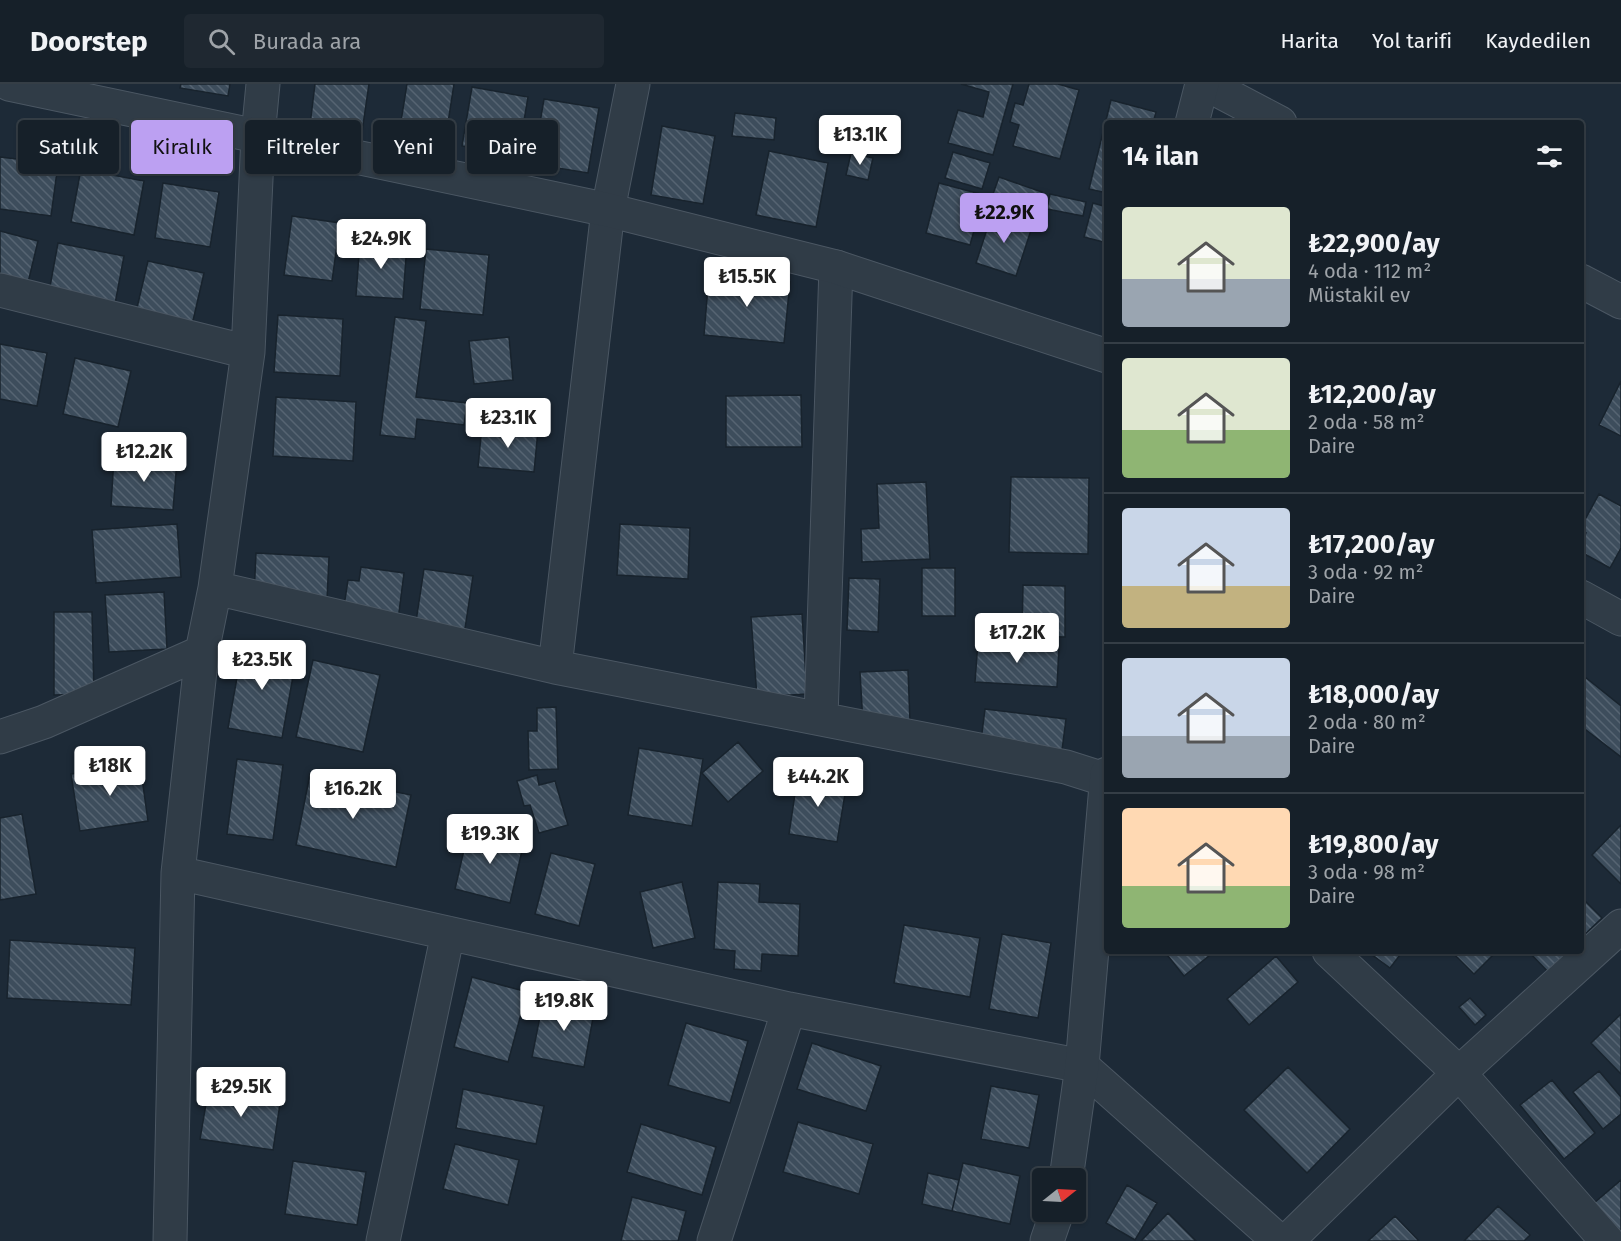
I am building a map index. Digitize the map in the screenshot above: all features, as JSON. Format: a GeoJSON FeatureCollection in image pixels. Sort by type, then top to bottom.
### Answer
{"type":"FeatureCollection","features":[{"type":"Feature","properties":{"kind":"street"},"geometry":{"type":"LineString","coordinates":[[9,84],[245,133]]}},
{"type":"Feature","properties":{"kind":"street"},"geometry":{"type":"LineString","coordinates":[[260,120],[263,84]]}},
{"type":"Feature","properties":{"kind":"street"},"geometry":{"type":"LineString","coordinates":[[555,667],[609,210],[633,84]]}},
{"type":"Feature","properties":{"kind":"street"},"geometry":{"type":"LineString","coordinates":[[1193,120],[1204,84],[1274,120]]}},
{"type":"Feature","properties":{"kind":"street"},"geometry":{"type":"LineString","coordinates":[[361,158],[609,210],[836,267],[1104,355]]}},
{"type":"Feature","properties":{"kind":"street"},"geometry":{"type":"LineString","coordinates":[[170,1241],[178,873],[202,652],[215,588],[248,352],[256,174]]}},
{"type":"Feature","properties":{"kind":"street"},"geometry":{"type":"LineString","coordinates":[[821,717],[836,267]]}},
{"type":"Feature","properties":{"kind":"street"},"geometry":{"type":"LineString","coordinates":[[1584,283],[1621,302]]}},
{"type":"Feature","properties":{"kind":"street"},"geometry":{"type":"LineString","coordinates":[[0,290],[248,352]]}},
{"type":"Feature","properties":{"kind":"street"},"geometry":{"type":"LineString","coordinates":[[215,588],[555,667],[821,717],[1066,767],[1104,779]]}},
{"type":"Feature","properties":{"kind":"street"},"geometry":{"type":"LineString","coordinates":[[1584,599],[1621,619]]}},
{"type":"Feature","properties":{"kind":"street"},"geometry":{"type":"LineString","coordinates":[[0,737],[44,722],[202,652]]}},
{"type":"Feature","properties":{"kind":"street"},"geometry":{"type":"LineString","coordinates":[[1068,1168],[1082,1066],[1104,814]]}},
{"type":"Feature","properties":{"kind":"street"},"geometry":{"type":"LineString","coordinates":[[178,873],[789,1009],[1082,1066],[1279,1241]]}},
{"type":"Feature","properties":{"kind":"street"},"geometry":{"type":"LineString","coordinates":[[1287,1241],[1459,1073],[1621,926]]}},
{"type":"Feature","properties":{"kind":"street"},"geometry":{"type":"LineString","coordinates":[[383,1241],[448,933]]}},
{"type":"Feature","properties":{"kind":"street"},"geometry":{"type":"LineString","coordinates":[[1332,954],[1459,1073],[1607,1241]]}},
{"type":"Feature","properties":{"kind":"street"},"geometry":{"type":"LineString","coordinates":[[714,1241],[789,1009]]}},
{"type":"Feature","properties":{"kind":"street"},"geometry":{"type":"LineString","coordinates":[[1047,1241],[1054,1222]]}},
{"type":"Feature","properties":{"kind":"building"},"geometry":{"type":"Polygon","coordinates":[[[181,84],[230,84],[228,96],[180,88],[181,84]]]}},
{"type":"Feature","properties":{"kind":"building"},"geometry":{"type":"Polygon","coordinates":[[[315,84],[369,84],[362,132],[361,120],[311,120],[315,84]]]}},
{"type":"Feature","properties":{"kind":"building"},"geometry":{"type":"Polygon","coordinates":[[[407,84],[454,84],[448,120],[401,120],[407,84]]]}},
{"type":"Feature","properties":{"kind":"building"},"geometry":{"type":"Polygon","coordinates":[[[961,84],[1013,84],[993,155],[948,143],[958,110],[983,117],[989,92],[961,84]]]}},
{"type":"Feature","properties":{"kind":"building"},"geometry":{"type":"Polygon","coordinates":[[[1029,84],[1058,84],[1079,90],[1060,159],[1013,146],[1019,125],[1010,122],[1015,103],[1023,105],[1029,84]]]}},
{"type":"Feature","properties":{"kind":"building"},"geometry":{"type":"Polygon","coordinates":[[[472,87],[528,97],[524,120],[467,120],[467,147],[462,146],[472,87]]]}},
{"type":"Feature","properties":{"kind":"building"},"geometry":{"type":"Polygon","coordinates":[[[544,99],[599,108],[588,173],[558,168],[558,120],[540,120],[544,99]]]}},
{"type":"Feature","properties":{"kind":"building"},"geometry":{"type":"Polygon","coordinates":[[[1111,100],[1156,112],[1154,120],[1106,120],[1111,100]]]}},
{"type":"Feature","properties":{"kind":"building"},"geometry":{"type":"Polygon","coordinates":[[[735,113],[776,118],[774,140],[732,136],[735,113]]]}},
{"type":"Feature","properties":{"kind":"building"},"geometry":{"type":"Polygon","coordinates":[[[662,126],[715,136],[703,204],[651,195],[662,126]]]}},
{"type":"Feature","properties":{"kind":"building"},"geometry":{"type":"Polygon","coordinates":[[[1104,128],[1104,192],[1089,189],[1104,128]]]}},
{"type":"Feature","properties":{"kind":"building"},"geometry":{"type":"Polygon","coordinates":[[[769,151],[828,163],[816,227],[756,215],[769,151]]]}},
{"type":"Feature","properties":{"kind":"building"},"geometry":{"type":"Polygon","coordinates":[[[953,152],[990,163],[982,189],[945,178],[953,152]]]}},
{"type":"Feature","properties":{"kind":"building"},"geometry":{"type":"Polygon","coordinates":[[[851,153],[873,158],[868,180],[846,175],[851,153]]]}},
{"type":"Feature","properties":{"kind":"building"},"geometry":{"type":"Polygon","coordinates":[[[0,157],[18,159],[18,174],[57,174],[51,216],[0,209],[0,157]]]}},
{"type":"Feature","properties":{"kind":"building"},"geometry":{"type":"Polygon","coordinates":[[[80,174],[107,174],[144,181],[134,235],[71,222],[80,174]]]}},
{"type":"Feature","properties":{"kind":"building"},"geometry":{"type":"Polygon","coordinates":[[[999,177],[1042,192],[1036,209],[993,194],[999,177]]]}},
{"type":"Feature","properties":{"kind":"building"},"geometry":{"type":"Polygon","coordinates":[[[163,183],[219,192],[210,247],[155,238],[163,183]]]}},
{"type":"Feature","properties":{"kind":"building"},"geometry":{"type":"Polygon","coordinates":[[[939,183],[984,195],[970,245],[926,233],[939,183]]]}},
{"type":"Feature","properties":{"kind":"building"},"geometry":{"type":"Polygon","coordinates":[[[1050,194],[1086,202],[1083,216],[1047,209],[1050,194]]]}},
{"type":"Feature","properties":{"kind":"building"},"geometry":{"type":"Polygon","coordinates":[[[1093,203],[1104,206],[1104,242],[1084,237],[1093,203]]]}},
{"type":"Feature","properties":{"kind":"building"},"geometry":{"type":"Polygon","coordinates":[[[993,211],[1033,224],[1016,276],[976,263],[993,211]]]}},
{"type":"Feature","properties":{"kind":"building"},"geometry":{"type":"Polygon","coordinates":[[[292,216],[340,223],[332,281],[284,275],[292,216]]]}},
{"type":"Feature","properties":{"kind":"building"},"geometry":{"type":"Polygon","coordinates":[[[0,231],[38,241],[26,291],[0,284],[0,231]]]}},
{"type":"Feature","properties":{"kind":"building"},"geometry":{"type":"Polygon","coordinates":[[[360,240],[407,244],[403,299],[356,296],[360,240]]]}},
{"type":"Feature","properties":{"kind":"building"},"geometry":{"type":"Polygon","coordinates":[[[58,243],[124,256],[115,304],[49,292],[58,243]]]}},
{"type":"Feature","properties":{"kind":"building"},"geometry":{"type":"Polygon","coordinates":[[[426,249],[489,255],[483,315],[420,309],[426,249]]]}},
{"type":"Feature","properties":{"kind":"building"},"geometry":{"type":"Polygon","coordinates":[[[148,261],[204,273],[192,325],[136,312],[148,261]]]}},
{"type":"Feature","properties":{"kind":"building"},"geometry":{"type":"Polygon","coordinates":[[[709,274],[790,282],[784,343],[704,335],[709,274]]]}},
{"type":"Feature","properties":{"kind":"building"},"geometry":{"type":"Polygon","coordinates":[[[278,315],[343,319],[340,376],[274,372],[278,315]]]}},
{"type":"Feature","properties":{"kind":"building"},"geometry":{"type":"Polygon","coordinates":[[[395,317],[426,321],[416,397],[467,403],[464,425],[417,419],[415,439],[380,435],[395,317]]]}},
{"type":"Feature","properties":{"kind":"building"},"geometry":{"type":"Polygon","coordinates":[[[509,337],[513,380],[474,384],[469,341],[509,337]]]}},
{"type":"Feature","properties":{"kind":"building"},"geometry":{"type":"Polygon","coordinates":[[[0,344],[47,353],[37,406],[0,399],[0,344]]]}},
{"type":"Feature","properties":{"kind":"building"},"geometry":{"type":"Polygon","coordinates":[[[75,358],[131,371],[118,427],[63,414],[75,358]]]}},
{"type":"Feature","properties":{"kind":"building"},"geometry":{"type":"Polygon","coordinates":[[[1621,381],[1621,436],[1599,425],[1621,381]]]}},
{"type":"Feature","properties":{"kind":"building"},"geometry":{"type":"Polygon","coordinates":[[[801,395],[802,447],[726,447],[726,396],[801,395]]]}},
{"type":"Feature","properties":{"kind":"building"},"geometry":{"type":"Polygon","coordinates":[[[276,397],[356,402],[353,461],[273,456],[276,397]]]}},
{"type":"Feature","properties":{"kind":"building"},"geometry":{"type":"Polygon","coordinates":[[[482,426],[538,430],[534,472],[478,467],[482,426]]]}},
{"type":"Feature","properties":{"kind":"building"},"geometry":{"type":"Polygon","coordinates":[[[114,457],[177,461],[173,510],[111,506],[114,457]]]}},
{"type":"Feature","properties":{"kind":"building"},"geometry":{"type":"Polygon","coordinates":[[[1011,477],[1089,478],[1088,554],[1009,552],[1011,477]]]}},
{"type":"Feature","properties":{"kind":"building"},"geometry":{"type":"Polygon","coordinates":[[[926,482],[930,559],[862,562],[861,529],[879,528],[877,484],[926,482]]]}},
{"type":"Feature","properties":{"kind":"building"},"geometry":{"type":"Polygon","coordinates":[[[1599,494],[1621,506],[1621,548],[1610,568],[1584,554],[1586,533],[1584,532],[1584,522],[1599,494]]]}},
{"type":"Feature","properties":{"kind":"building"},"geometry":{"type":"Polygon","coordinates":[[[177,524],[181,577],[96,583],[92,530],[177,524]]]}},
{"type":"Feature","properties":{"kind":"building"},"geometry":{"type":"Polygon","coordinates":[[[620,524],[690,528],[688,579],[617,575],[620,524]]]}},
{"type":"Feature","properties":{"kind":"building"},"geometry":{"type":"Polygon","coordinates":[[[256,553],[329,557],[327,600],[254,596],[256,553]]]}},
{"type":"Feature","properties":{"kind":"building"},"geometry":{"type":"Polygon","coordinates":[[[361,567],[404,573],[398,620],[343,613],[348,580],[359,581],[361,567]]]}},
{"type":"Feature","properties":{"kind":"building"},"geometry":{"type":"Polygon","coordinates":[[[922,568],[955,568],[955,616],[922,616],[922,568]]]}},
{"type":"Feature","properties":{"kind":"building"},"geometry":{"type":"Polygon","coordinates":[[[424,569],[473,576],[464,635],[415,628],[424,569]]]}},
{"type":"Feature","properties":{"kind":"building"},"geometry":{"type":"Polygon","coordinates":[[[849,578],[880,579],[878,632],[847,630],[849,578]]]}},
{"type":"Feature","properties":{"kind":"building"},"geometry":{"type":"Polygon","coordinates":[[[1023,585],[1065,586],[1065,637],[1022,636],[1023,585]]]}},
{"type":"Feature","properties":{"kind":"building"},"geometry":{"type":"Polygon","coordinates":[[[164,592],[167,649],[109,652],[105,595],[164,592]]]}},
{"type":"Feature","properties":{"kind":"building"},"geometry":{"type":"Polygon","coordinates":[[[54,612],[92,612],[94,694],[54,695],[54,612]]]}},
{"type":"Feature","properties":{"kind":"building"},"geometry":{"type":"Polygon","coordinates":[[[802,614],[807,694],[757,697],[751,617],[802,614]]]}},
{"type":"Feature","properties":{"kind":"building"},"geometry":{"type":"Polygon","coordinates":[[[978,641],[1059,646],[1057,687],[975,682],[978,641]]]}},
{"type":"Feature","properties":{"kind":"building"},"geometry":{"type":"Polygon","coordinates":[[[243,644],[297,654],[282,738],[228,728],[243,644]]]}},
{"type":"Feature","properties":{"kind":"building"},"geometry":{"type":"Polygon","coordinates":[[[313,660],[380,675],[363,752],[296,737],[313,660]]]}},
{"type":"Feature","properties":{"kind":"building"},"geometry":{"type":"Polygon","coordinates":[[[908,670],[910,722],[863,724],[860,672],[908,670]]]}},
{"type":"Feature","properties":{"kind":"building"},"geometry":{"type":"Polygon","coordinates":[[[1585,677],[1621,706],[1621,757],[1584,728],[1585,677]]]}},
{"type":"Feature","properties":{"kind":"building"},"geometry":{"type":"Polygon","coordinates":[[[556,707],[558,769],[529,770],[528,731],[537,731],[537,708],[556,707]]]}},
{"type":"Feature","properties":{"kind":"building"},"geometry":{"type":"Polygon","coordinates":[[[985,709],[1066,719],[1061,758],[980,749],[985,709]]]}},
{"type":"Feature","properties":{"kind":"building"},"geometry":{"type":"Polygon","coordinates":[[[738,742],[763,771],[728,802],[702,773],[738,742]]]}},
{"type":"Feature","properties":{"kind":"building"},"geometry":{"type":"Polygon","coordinates":[[[639,748],[703,759],[692,826],[628,815],[639,748]]]}},
{"type":"Feature","properties":{"kind":"building"},"geometry":{"type":"Polygon","coordinates":[[[237,759],[283,765],[273,840],[227,834],[237,759]]]}},
{"type":"Feature","properties":{"kind":"building"},"geometry":{"type":"Polygon","coordinates":[[[140,764],[148,821],[80,831],[71,774],[140,764]]]}},
{"type":"Feature","properties":{"kind":"building"},"geometry":{"type":"Polygon","coordinates":[[[310,774],[411,795],[396,867],[296,845],[310,774]]]}},
{"type":"Feature","properties":{"kind":"building"},"geometry":{"type":"Polygon","coordinates":[[[798,774],[847,782],[837,842],[789,834],[798,774]]]}},
{"type":"Feature","properties":{"kind":"building"},"geometry":{"type":"Polygon","coordinates":[[[537,775],[539,785],[555,781],[568,825],[539,833],[530,805],[524,806],[517,781],[537,775]]]}},
{"type":"Feature","properties":{"kind":"building"},"geometry":{"type":"Polygon","coordinates":[[[22,814],[36,894],[0,900],[0,818],[22,814]]]}},
{"type":"Feature","properties":{"kind":"building"},"geometry":{"type":"Polygon","coordinates":[[[1621,825],[1621,884],[1592,855],[1621,825]]]}},
{"type":"Feature","properties":{"kind":"building"},"geometry":{"type":"Polygon","coordinates":[[[469,828],[524,842],[510,903],[455,889],[469,828]]]}},
{"type":"Feature","properties":{"kind":"building"},"geometry":{"type":"Polygon","coordinates":[[[551,853],[595,864],[579,926],[535,914],[551,853]]]}},
{"type":"Feature","properties":{"kind":"building"},"geometry":{"type":"Polygon","coordinates":[[[682,882],[695,938],[653,948],[640,892],[682,882]]]}},
{"type":"Feature","properties":{"kind":"building"},"geometry":{"type":"Polygon","coordinates":[[[718,882],[760,884],[759,902],[800,904],[798,956],[762,954],[761,971],[734,969],[735,951],[714,949],[718,882]]]}},
{"type":"Feature","properties":{"kind":"building"},"geometry":{"type":"Polygon","coordinates":[[[1584,900],[1602,918],[1584,935],[1584,900]]]}},
{"type":"Feature","properties":{"kind":"building"},"geometry":{"type":"Polygon","coordinates":[[[904,925],[980,938],[970,997],[894,983],[904,925]]]}},
{"type":"Feature","properties":{"kind":"building"},"geometry":{"type":"Polygon","coordinates":[[[1002,934],[1051,943],[1038,1018],[989,1009],[1002,934]]]}},
{"type":"Feature","properties":{"kind":"building"},"geometry":{"type":"Polygon","coordinates":[[[10,940],[135,948],[131,1005],[7,998],[10,940]]]}},
{"type":"Feature","properties":{"kind":"building"},"geometry":{"type":"Polygon","coordinates":[[[1166,954],[1211,954],[1184,976],[1166,954]]]}},
{"type":"Feature","properties":{"kind":"building"},"geometry":{"type":"Polygon","coordinates":[[[1371,954],[1401,954],[1390,968],[1371,954]]]}},
{"type":"Feature","properties":{"kind":"building"},"geometry":{"type":"Polygon","coordinates":[[[1458,954],[1494,954],[1474,974],[1456,956],[1458,954]]]}},
{"type":"Feature","properties":{"kind":"building"},"geometry":{"type":"Polygon","coordinates":[[[1531,954],[1569,954],[1574,959],[1554,978],[1531,954]]]}},
{"type":"Feature","properties":{"kind":"building"},"geometry":{"type":"Polygon","coordinates":[[[1276,956],[1298,982],[1249,1025],[1227,999],[1276,956]]]}},
{"type":"Feature","properties":{"kind":"building"},"geometry":{"type":"Polygon","coordinates":[[[472,977],[527,992],[508,1062],[454,1047],[472,977]]]}},
{"type":"Feature","properties":{"kind":"building"},"geometry":{"type":"Polygon","coordinates":[[[544,996],[595,1007],[584,1067],[532,1057],[544,996]]]}},
{"type":"Feature","properties":{"kind":"building"},"geometry":{"type":"Polygon","coordinates":[[[1470,998],[1486,1015],[1475,1025],[1459,1007],[1470,998]]]}},
{"type":"Feature","properties":{"kind":"building"},"geometry":{"type":"Polygon","coordinates":[[[1621,1014],[1621,1074],[1591,1043],[1621,1014]]]}},
{"type":"Feature","properties":{"kind":"building"},"geometry":{"type":"Polygon","coordinates":[[[686,1023],[748,1041],[730,1103],[668,1085],[686,1023]]]}},
{"type":"Feature","properties":{"kind":"building"},"geometry":{"type":"Polygon","coordinates":[[[812,1043],[881,1066],[866,1111],[797,1089],[812,1043]]]}},
{"type":"Feature","properties":{"kind":"building"},"geometry":{"type":"Polygon","coordinates":[[[1288,1067],[1350,1129],[1307,1173],[1244,1110],[1288,1067]]]}},
{"type":"Feature","properties":{"kind":"building"},"geometry":{"type":"Polygon","coordinates":[[[1599,1071],[1621,1097],[1621,1114],[1603,1129],[1573,1092],[1599,1071]]]}},
{"type":"Feature","properties":{"kind":"building"},"geometry":{"type":"Polygon","coordinates":[[[1552,1080],[1595,1133],[1564,1159],[1520,1105],[1552,1080]]]}},
{"type":"Feature","properties":{"kind":"building"},"geometry":{"type":"Polygon","coordinates":[[[209,1086],[281,1097],[273,1150],[200,1139],[209,1086]]]}},
{"type":"Feature","properties":{"kind":"building"},"geometry":{"type":"Polygon","coordinates":[[[991,1086],[1039,1095],[1029,1148],[981,1139],[991,1086]]]}},
{"type":"Feature","properties":{"kind":"building"},"geometry":{"type":"Polygon","coordinates":[[[463,1089],[544,1106],[536,1144],[456,1128],[463,1089]]]}},
{"type":"Feature","properties":{"kind":"building"},"geometry":{"type":"Polygon","coordinates":[[[798,1122],[873,1144],[859,1194],[783,1172],[798,1122]]]}},
{"type":"Feature","properties":{"kind":"building"},"geometry":{"type":"Polygon","coordinates":[[[641,1124],[716,1147],[702,1195],[627,1172],[641,1124]]]}},
{"type":"Feature","properties":{"kind":"building"},"geometry":{"type":"Polygon","coordinates":[[[455,1144],[519,1160],[508,1205],[443,1189],[455,1144]]]}},
{"type":"Feature","properties":{"kind":"building"},"geometry":{"type":"Polygon","coordinates":[[[293,1161],[366,1172],[357,1225],[285,1214],[293,1161]]]}},
{"type":"Feature","properties":{"kind":"building"},"geometry":{"type":"Polygon","coordinates":[[[963,1163],[1020,1176],[1010,1224],[952,1211],[963,1163]]]}},
{"type":"Feature","properties":{"kind":"building"},"geometry":{"type":"Polygon","coordinates":[[[928,1173],[959,1180],[952,1211],[922,1204],[928,1173]]]}},
{"type":"Feature","properties":{"kind":"building"},"geometry":{"type":"Polygon","coordinates":[[[1621,1180],[1621,1234],[1594,1203],[1621,1180]]]}},
{"type":"Feature","properties":{"kind":"building"},"geometry":{"type":"Polygon","coordinates":[[[1127,1185],[1157,1203],[1135,1240],[1106,1223],[1127,1185]]]}},
{"type":"Feature","properties":{"kind":"building"},"geometry":{"type":"Polygon","coordinates":[[[632,1197],[686,1211],[678,1241],[621,1241],[632,1197]]]}},
{"type":"Feature","properties":{"kind":"building"},"geometry":{"type":"Polygon","coordinates":[[[1498,1206],[1530,1235],[1524,1241],[1464,1241],[1498,1206]]]}},
{"type":"Feature","properties":{"kind":"building"},"geometry":{"type":"Polygon","coordinates":[[[1168,1213],[1196,1241],[1141,1241],[1168,1213]]]}},
{"type":"Feature","properties":{"kind":"building"},"geometry":{"type":"Polygon","coordinates":[[[1395,1216],[1419,1241],[1368,1241],[1395,1216]]]}}]}
